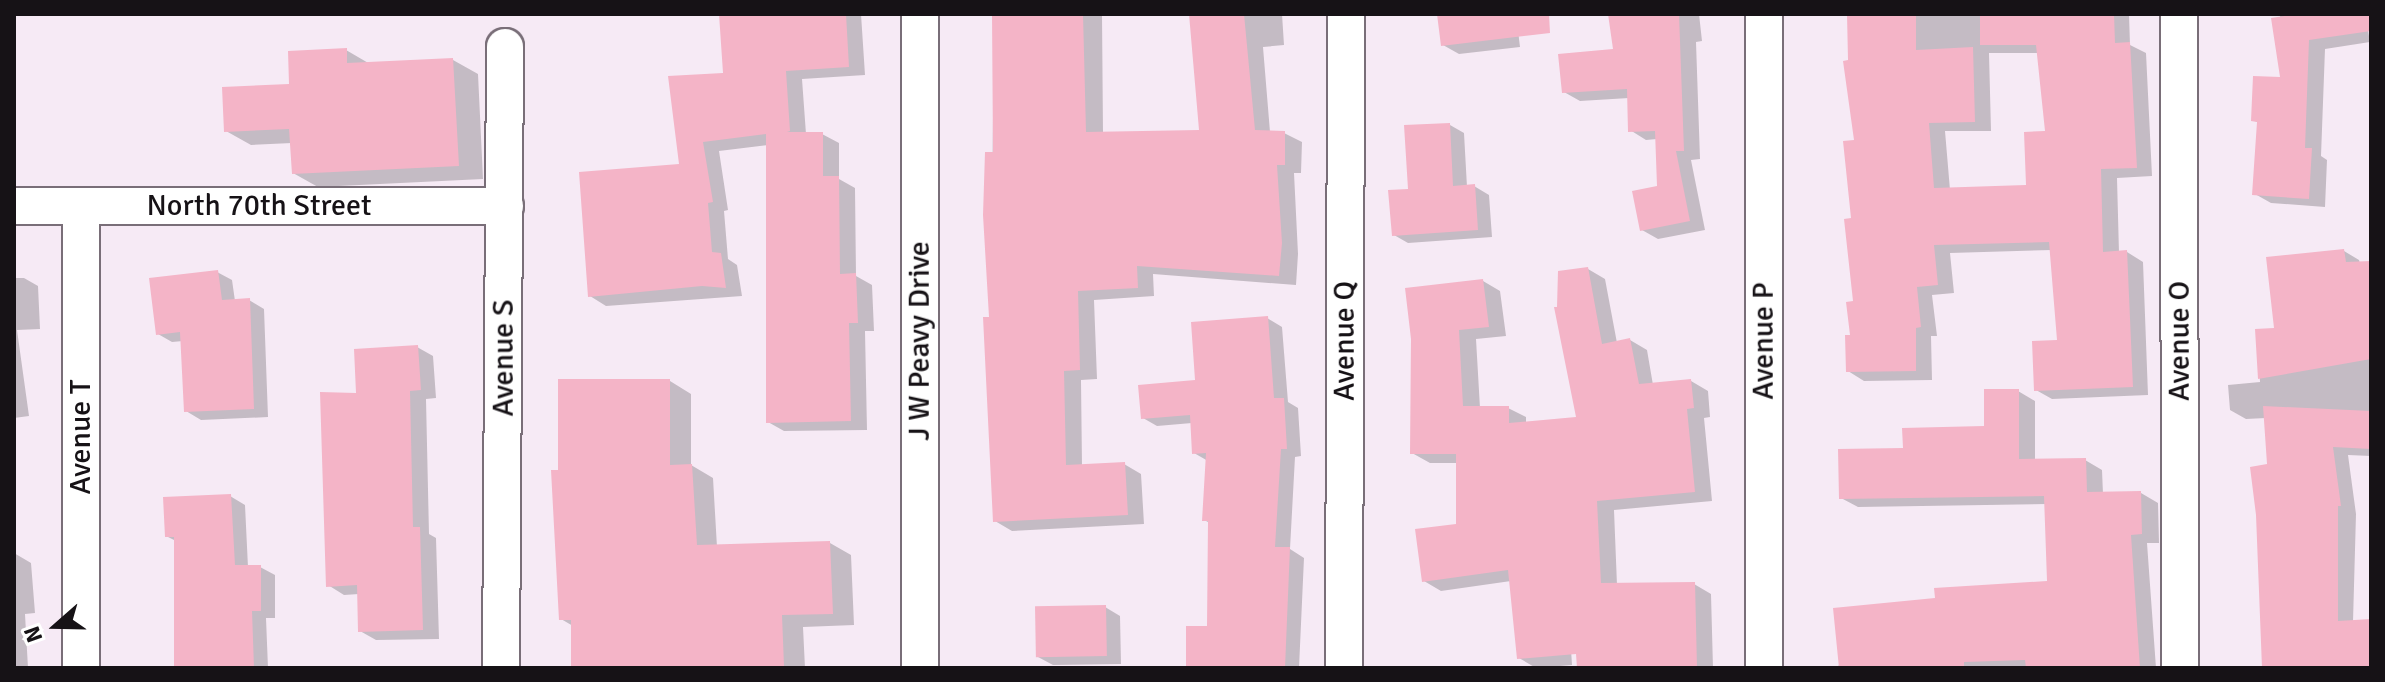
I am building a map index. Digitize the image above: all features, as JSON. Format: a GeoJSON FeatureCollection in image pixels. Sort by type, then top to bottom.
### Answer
{"type":"FeatureCollection","features":[{"type":"Feature","properties":{"kind":"street","name":"J W Peavy Drive"},"geometry":{"type":"LineString","coordinates":[[920,14],[920,668]]}},
{"type":"Feature","properties":{"kind":"street","name":"Avenue Q"},"geometry":{"type":"LineString","coordinates":[[1344,668],[1346,14]]}},
{"type":"Feature","properties":{"kind":"street","name":"Avenue P"},"geometry":{"type":"LineString","coordinates":[[1764,14],[1764,668]]}},
{"type":"Feature","properties":{"kind":"street","name":"Avenue O"},"geometry":{"type":"LineString","coordinates":[[2179,14],[2180,668]]}},
{"type":"Feature","properties":{"kind":"street","name":"Avenue S"},"geometry":{"type":"LineString","coordinates":[[501,668],[505,47]]}},
{"type":"Feature","properties":{"kind":"street","name":"North 70th Street"},"geometry":{"type":"LineString","coordinates":[[14,206],[505,206]]}},
{"type":"Feature","properties":{"kind":"street","name":"Avenue T"},"geometry":{"type":"LineString","coordinates":[[81,206],[81,668]]}},
{"type":"Feature","properties":{"kind":"building"},"geometry":{"type":"Polygon","coordinates":[[[719,14],[846,14],[849,67],[786,71],[790,131],[787,132],[823,132],[823,176],[839,176],[840,274],[856,273],[858,323],[849,323],[851,421],[766,423],[766,134],[703,142],[713,202],[708,203],[712,252],[721,253],[726,288],[702,286],[588,297],[579,172],[679,164],[668,76],[723,73],[719,14]]]}},
{"type":"Feature","properties":{"kind":"building"},"geometry":{"type":"Polygon","coordinates":[[[992,14],[1083,14],[1086,132],[1199,130],[1189,14],[1244,14],[1255,130],[1285,131],[1285,165],[1277,165],[1282,243],[1279,276],[1137,266],[1138,288],[1078,291],[1080,370],[1064,371],[1066,465],[1125,462],[1128,515],[993,522],[983,317],[989,317],[983,215],[985,152],[993,152],[992,14]]]}},
{"type":"Feature","properties":{"kind":"building"},"geometry":{"type":"Polygon","coordinates":[[[1437,14],[1549,14],[1550,33],[1441,46],[1437,14]]]}},
{"type":"Feature","properties":{"kind":"building"},"geometry":{"type":"Polygon","coordinates":[[[1608,14],[1679,14],[1684,151],[1676,151],[1690,221],[1640,231],[1632,191],[1657,186],[1655,131],[1628,132],[1627,89],[1562,93],[1558,54],[1613,49],[1608,14]]]}},
{"type":"Feature","properties":{"kind":"building"},"geometry":{"type":"Polygon","coordinates":[[[1847,14],[1916,14],[1916,50],[1973,47],[1975,122],[1929,123],[1934,188],[2026,185],[2024,132],[2045,131],[2036,45],[1980,45],[1980,14],[2114,14],[2115,43],[2130,42],[2137,168],[2101,169],[2103,252],[2127,250],[2133,387],[2034,391],[2032,341],[2057,340],[2049,242],[1934,245],[1938,285],[1917,287],[1921,327],[1916,328],[1916,371],[1846,372],[1845,335],[1850,335],[1846,302],[1853,301],[1844,219],[1851,218],[1843,141],[1854,140],[1843,61],[1848,60],[1847,14]]]}},
{"type":"Feature","properties":{"kind":"building"},"geometry":{"type":"Polygon","coordinates":[[[2297,14],[2370,14],[2371,31],[2309,40],[2305,148],[2312,148],[2309,199],[2252,195],[2257,122],[2251,121],[2253,76],[2280,77],[2271,18],[2297,14]]]}},
{"type":"Feature","properties":{"kind":"building"},"geometry":{"type":"Polygon","coordinates":[[[347,48],[347,63],[453,58],[459,166],[292,174],[289,129],[224,132],[222,87],[289,84],[288,51],[347,48]]]}},
{"type":"Feature","properties":{"kind":"building"},"geometry":{"type":"Polygon","coordinates":[[[1450,123],[1453,186],[1475,184],[1478,230],[1392,236],[1388,190],[1408,189],[1404,125],[1450,123]]]}},
{"type":"Feature","properties":{"kind":"building"},"geometry":{"type":"Polygon","coordinates":[[[2344,249],[2346,262],[2371,261],[2371,359],[2258,379],[2255,329],[2274,328],[2266,257],[2344,249]]]}},
{"type":"Feature","properties":{"kind":"building"},"geometry":{"type":"Polygon","coordinates":[[[1588,267],[1602,344],[1630,338],[1639,384],[1691,379],[1694,408],[1687,409],[1695,492],[1597,501],[1601,583],[1695,582],[1697,668],[1577,668],[1576,654],[1517,659],[1508,570],[1422,582],[1415,529],[1456,524],[1456,454],[1410,454],[1411,339],[1405,288],[1483,279],[1489,327],[1459,330],[1463,406],[1509,406],[1509,423],[1576,417],[1554,307],[1557,307],[1558,271],[1588,267]]]}},
{"type":"Feature","properties":{"kind":"building"},"geometry":{"type":"Polygon","coordinates":[[[218,270],[222,300],[250,298],[254,409],[184,412],[180,332],[156,335],[149,278],[218,270]]]}},
{"type":"Feature","properties":{"kind":"building"},"geometry":{"type":"Polygon","coordinates":[[[1268,316],[1274,398],[1284,398],[1287,449],[1281,449],[1275,547],[1290,547],[1285,668],[1186,668],[1186,626],[1207,626],[1208,521],[1202,521],[1206,453],[1192,454],[1190,415],[1141,419],[1138,385],[1195,380],[1191,322],[1268,316]]]}},
{"type":"Feature","properties":{"kind":"building"},"geometry":{"type":"Polygon","coordinates":[[[418,345],[421,390],[410,391],[413,527],[420,527],[423,630],[358,632],[357,585],[326,587],[320,392],[356,393],[354,349],[418,345]]]}},
{"type":"Feature","properties":{"kind":"building"},"geometry":{"type":"Polygon","coordinates":[[[558,379],[670,379],[670,465],[692,464],[697,545],[830,541],[833,614],[782,615],[784,666],[571,668],[571,620],[559,620],[551,470],[558,470],[558,379]]]}},
{"type":"Feature","properties":{"kind":"building"},"geometry":{"type":"Polygon","coordinates":[[[1984,389],[2019,389],[2019,459],[2086,458],[2087,492],[2141,491],[2142,534],[2131,535],[2140,668],[2026,668],[2025,660],[1964,662],[1964,668],[1839,668],[1833,608],[1935,598],[1934,588],[2047,581],[2044,496],[1839,499],[1838,449],[1903,448],[1902,428],[1984,426],[1984,389]]]}},
{"type":"Feature","properties":{"kind":"building"},"geometry":{"type":"Polygon","coordinates":[[[2263,406],[2371,411],[2371,449],[2333,447],[2341,506],[2338,506],[2338,621],[2371,619],[2371,668],[2262,668],[2256,515],[2250,467],[2267,464],[2263,406]]]}},
{"type":"Feature","properties":{"kind":"building"},"geometry":{"type":"Polygon","coordinates":[[[231,494],[235,565],[261,565],[261,611],[252,611],[254,668],[174,668],[174,537],[165,537],[163,497],[231,494]]]}},
{"type":"Feature","properties":{"kind":"building"},"geometry":{"type":"Polygon","coordinates":[[[1106,605],[1107,656],[1036,657],[1035,606],[1106,605]]]}}]}
